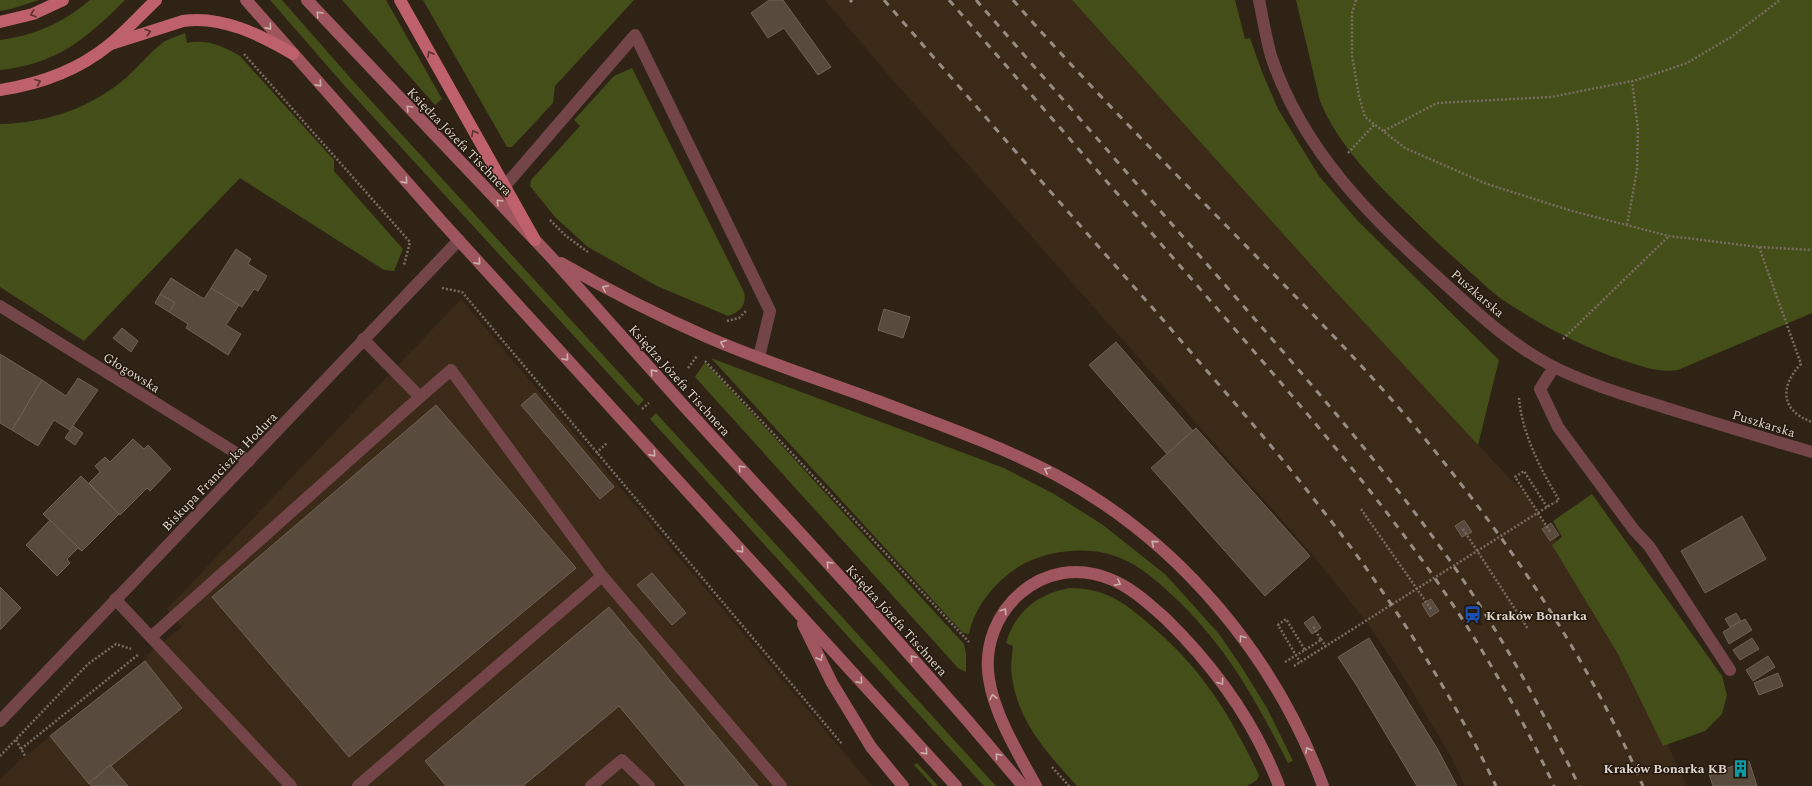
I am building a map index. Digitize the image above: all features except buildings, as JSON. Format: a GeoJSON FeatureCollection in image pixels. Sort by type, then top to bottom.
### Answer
{"type":"FeatureCollection","features":[{"type":"Feature","properties":{"kind":"main road"},"geometry":{"type":"LineString","coordinates":[[0,22],[33,14],[63,0]]}},
{"type":"Feature","properties":{"kind":"main road"},"geometry":{"type":"LineString","coordinates":[[0,90],[30,86],[81,65],[111,44],[156,0]]}},
{"type":"Feature","properties":{"kind":"main road"},"geometry":{"type":"LineString","coordinates":[[246,0],[459,240],[956,786]]}},
{"type":"Feature","properties":{"kind":"main road","name":"Księdza Józefa Tischnera"},"geometry":{"type":"LineString","coordinates":[[307,0],[551,257],[683,405],[855,593],[968,720],[1023,786]]}},
{"type":"Feature","properties":{"kind":"main road"},"geometry":{"type":"LineString","coordinates":[[400,0],[535,240]]}},
{"type":"Feature","properties":{"kind":"main road"},"geometry":{"type":"LineString","coordinates":[[111,44],[183,21],[207,20],[250,33],[293,54]]}},
{"type":"Feature","properties":{"kind":"main road"},"geometry":{"type":"LineString","coordinates":[[551,257],[595,283],[707,337],[955,430],[1022,458],[1057,475],[1111,509],[1142,532],[1190,576],[1225,616],[1249,647],[1286,706],[1314,761],[1323,786]]}},
{"type":"Feature","properties":{"kind":"main road"},"geometry":{"type":"LineString","coordinates":[[1036,786],[995,706],[988,678],[989,647],[993,632],[1001,615],[1021,592],[1034,583],[1051,575],[1065,572],[1096,574],[1110,579],[1131,590],[1151,605],[1186,639],[1203,659],[1239,708],[1279,786]]}},
{"type":"Feature","properties":{"kind":"main road"},"geometry":{"type":"LineString","coordinates":[[797,611],[832,683],[867,741],[903,786]]}},
{"type":"Feature","properties":{"kind":"street","name":"Puszkarska"},"geometry":{"type":"LineString","coordinates":[[1259,0],[1271,55],[1287,95],[1306,130],[1339,178],[1388,232],[1456,294],[1515,342],[1554,367],[1618,392],[1812,452]]}},
{"type":"Feature","properties":{"kind":"street"},"geometry":{"type":"LineString","coordinates":[[504,187],[635,35],[770,311],[759,357]]}},
{"type":"Feature","properties":{"kind":"street","name":"Biskupa Franciszka Hodura"},"geometry":{"type":"LineString","coordinates":[[0,721],[459,240]]}},
{"type":"Feature","properties":{"kind":"street","name":"Głogowska"},"geometry":{"type":"LineString","coordinates":[[0,306],[249,461]]}},
{"type":"Feature","properties":{"kind":"street"},"geometry":{"type":"LineString","coordinates":[[364,339],[420,397]]}},
{"type":"Feature","properties":{"kind":"street"},"geometry":{"type":"LineString","coordinates":[[1554,367],[1540,390],[1558,427],[1634,530],[1649,546],[1730,670]]}},
{"type":"Feature","properties":{"kind":"street"},"geometry":{"type":"LineString","coordinates":[[151,636],[451,370],[602,576],[781,786]]}},
{"type":"Feature","properties":{"kind":"street"},"geometry":{"type":"LineString","coordinates":[[358,786],[602,576]]}},
{"type":"Feature","properties":{"kind":"street"},"geometry":{"type":"LineString","coordinates":[[115,599],[291,786]]}},
{"type":"Feature","properties":{"kind":"street"},"geometry":{"type":"LineString","coordinates":[[592,786],[622,760],[650,786]]}},
{"type":"Feature","properties":{"kind":"path"},"geometry":{"type":"LineString","coordinates":[[1356,0],[1352,13],[1352,55],[1365,117],[1405,148],[1486,184],[1572,211],[1669,236],[1759,247],[1812,250]]}},
{"type":"Feature","properties":{"kind":"path"},"geometry":{"type":"LineString","coordinates":[[1384,132],[1437,103],[1551,97],[1632,81],[1687,64],[1731,37],[1780,0]]}},
{"type":"Feature","properties":{"kind":"path"},"geometry":{"type":"LineString","coordinates":[[241,51],[410,242],[404,267],[417,283],[427,294],[442,288],[462,292],[847,750]]}},
{"type":"Feature","properties":{"kind":"path"},"geometry":{"type":"LineString","coordinates":[[1627,225],[1637,170],[1638,129],[1632,81]]}},
{"type":"Feature","properties":{"kind":"path"},"geometry":{"type":"LineString","coordinates":[[1348,154],[1374,124]]}},
{"type":"Feature","properties":{"kind":"path"},"geometry":{"type":"LineString","coordinates":[[550,219],[566,236],[589,253]]}},
{"type":"Feature","properties":{"kind":"path"},"geometry":{"type":"LineString","coordinates":[[1563,339],[1669,236]]}},
{"type":"Feature","properties":{"kind":"path"},"geometry":{"type":"LineString","coordinates":[[1759,247],[1801,364],[1788,383],[1786,395],[1787,401],[1789,407],[1797,416],[1812,422]]}},
{"type":"Feature","properties":{"kind":"path"},"geometry":{"type":"LineString","coordinates":[[722,318],[727,321]]}},
{"type":"Feature","properties":{"kind":"path"},"geometry":{"type":"LineString","coordinates":[[688,368],[699,354]]}},
{"type":"Feature","properties":{"kind":"path"},"geometry":{"type":"LineString","coordinates":[[704,360],[968,642]]}},
{"type":"Feature","properties":{"kind":"path"},"geometry":{"type":"LineString","coordinates":[[1294,666],[1559,500],[1546,478],[1532,446],[1524,422],[1519,395]]}},
{"type":"Feature","properties":{"kind":"path"},"geometry":{"type":"LineString","coordinates":[[642,410],[649,403]]}},
{"type":"Feature","properties":{"kind":"path"},"geometry":{"type":"LineString","coordinates":[[596,453],[607,443]]}},
{"type":"Feature","properties":{"kind":"path"},"geometry":{"type":"LineString","coordinates":[[1547,507],[1524,472],[1515,477],[1551,533]]}},
{"type":"Feature","properties":{"kind":"path"},"geometry":{"type":"LineString","coordinates":[[1538,513],[1554,502]]}},
{"type":"Feature","properties":{"kind":"path"},"geometry":{"type":"LineString","coordinates":[[1361,509],[1431,609]]}},
{"type":"Feature","properties":{"kind":"path"},"geometry":{"type":"LineString","coordinates":[[1463,529],[1528,628]]}},
{"type":"Feature","properties":{"kind":"path"},"geometry":{"type":"LineString","coordinates":[[1300,662],[1278,624],[1286,619],[1305,650]]}},
{"type":"Feature","properties":{"kind":"path"},"geometry":{"type":"LineString","coordinates":[[1286,662],[1321,640],[1313,626],[1326,647]]}},
{"type":"Feature","properties":{"kind":"path"},"geometry":{"type":"LineString","coordinates":[[0,756],[88,664],[116,644],[141,652],[21,749]]}},
{"type":"Feature","properties":{"kind":"path"},"geometry":{"type":"LineString","coordinates":[[16,740],[25,756]]}},
{"type":"Feature","properties":{"kind":"shaded area"},"geometry":{"type":"Polygon","coordinates":[[[825,0],[1072,0],[1322,277],[1526,495],[1610,620],[1687,786],[1465,786],[1450,755],[1403,676],[1366,621],[1312,554],[886,72],[825,0]]]}},
{"type":"Feature","properties":{"kind":"shaded area"},"geometry":{"type":"Polygon","coordinates":[[[461,299],[872,786],[0,786],[0,779],[19,761],[145,661],[148,654],[182,627],[167,609],[461,299]]]}},
{"type":"Feature","properties":{"kind":"green space"},"geometry":{"type":"Polygon","coordinates":[[[0,0],[39,0],[0,11],[0,0]]]}},
{"type":"Feature","properties":{"kind":"green space"},"geometry":{"type":"Polygon","coordinates":[[[90,0],[125,0],[97,27],[69,47],[38,62],[0,70],[0,40],[25,35],[48,27],[80,8],[90,0]]]}},
{"type":"Feature","properties":{"kind":"green space"},"geometry":{"type":"Polygon","coordinates":[[[270,0],[282,0],[353,81],[644,400],[638,406],[343,84],[270,0]]]}},
{"type":"Feature","properties":{"kind":"green space"},"geometry":{"type":"Polygon","coordinates":[[[342,0],[386,0],[442,99],[435,105],[342,0]]]}},
{"type":"Feature","properties":{"kind":"green space"},"geometry":{"type":"Polygon","coordinates":[[[423,0],[634,0],[555,86],[553,103],[512,147],[507,147],[423,0]]]}},
{"type":"Feature","properties":{"kind":"green space"},"geometry":{"type":"Polygon","coordinates":[[[1072,0],[1235,0],[1245,39],[1250,38],[1262,72],[1278,109],[1319,176],[1357,220],[1499,360],[1478,445],[1322,277],[1072,0]]]}},
{"type":"Feature","properties":{"kind":"green space"},"geometry":{"type":"Polygon","coordinates":[[[1296,0],[1812,0],[1812,313],[1678,370],[1671,371],[1663,371],[1636,365],[1606,354],[1561,334],[1531,318],[1496,295],[1417,223],[1383,189],[1347,148],[1320,101],[1296,0]]]}},
{"type":"Feature","properties":{"kind":"green space"},"geometry":{"type":"Polygon","coordinates":[[[185,33],[187,43],[201,42],[214,44],[240,56],[334,160],[334,171],[403,249],[394,271],[384,270],[240,178],[84,341],[0,287],[0,124],[35,121],[68,112],[83,105],[113,88],[127,77],[165,41],[185,33]]]}},
{"type":"Feature","properties":{"kind":"green space"},"geometry":{"type":"Polygon","coordinates":[[[632,68],[744,292],[745,297],[742,307],[728,316],[657,286],[588,247],[555,217],[530,186],[531,180],[580,126],[574,120],[614,76],[632,68]]]}},
{"type":"Feature","properties":{"kind":"green space"},"geometry":{"type":"Polygon","coordinates":[[[711,358],[1004,468],[1054,494],[1103,525],[1166,575],[1219,634],[1267,708],[1293,761],[1288,763],[1251,695],[1224,653],[1208,633],[1172,595],[1144,571],[1120,558],[1112,555],[1082,550],[1051,554],[1021,565],[1011,572],[992,590],[977,611],[969,634],[963,633],[711,358]]]}},
{"type":"Feature","properties":{"kind":"green space"},"geometry":{"type":"Polygon","coordinates":[[[705,362],[964,644],[966,654],[966,672],[958,668],[695,377],[705,362]]]}},
{"type":"Feature","properties":{"kind":"green space"},"geometry":{"type":"Polygon","coordinates":[[[656,413],[996,786],[984,786],[650,419],[656,413]]]}},
{"type":"Feature","properties":{"kind":"green space"},"geometry":{"type":"Polygon","coordinates":[[[1592,494],[1722,676],[1727,695],[1722,714],[1705,731],[1663,746],[1618,654],[1552,545],[1562,537],[1553,521],[1592,494]]]}},
{"type":"Feature","properties":{"kind":"green space"},"geometry":{"type":"Polygon","coordinates":[[[1069,588],[1095,591],[1117,600],[1136,613],[1173,646],[1203,679],[1227,715],[1259,775],[1257,780],[1247,786],[1077,786],[1045,749],[1028,723],[1021,709],[1015,693],[1011,673],[1013,646],[1006,643],[1015,622],[1029,606],[1047,595],[1069,588]]]}},
{"type":"Feature","properties":{"kind":"green space"},"geometry":{"type":"Polygon","coordinates":[[[917,763],[938,786],[933,786],[914,765],[917,763]]]}},
{"type":"Feature","properties":{"kind":"railway"},"geometry":{"type":"LineString","coordinates":[[884,0],[1217,382],[1313,498],[1365,566],[1413,637],[1457,710],[1496,786]]}},
{"type":"Feature","properties":{"kind":"railway"},"geometry":{"type":"LineString","coordinates":[[949,0],[1273,374],[1338,451],[1400,529],[1471,632],[1509,697],[1554,786]]}},
{"type":"Feature","properties":{"kind":"railway"},"geometry":{"type":"LineString","coordinates":[[976,0],[1308,381],[1388,478],[1438,544],[1478,602],[1548,723],[1579,786]]}},
{"type":"Feature","properties":{"kind":"railway"},"geometry":{"type":"LineString","coordinates":[[1013,0],[1101,96],[1313,314],[1392,400],[1445,464],[1510,551],[1569,642],[1596,689],[1643,786]]}},
{"type":"Feature","properties":{"kind":"place","name":"Kraków Bonarka"},"geometry":{"type":"Point","coordinates":[1473,615]}},
{"type":"Feature","properties":{"kind":"place","name":"Kraków Bonarka KB"},"geometry":{"type":"Point","coordinates":[1740,768]}}]}
